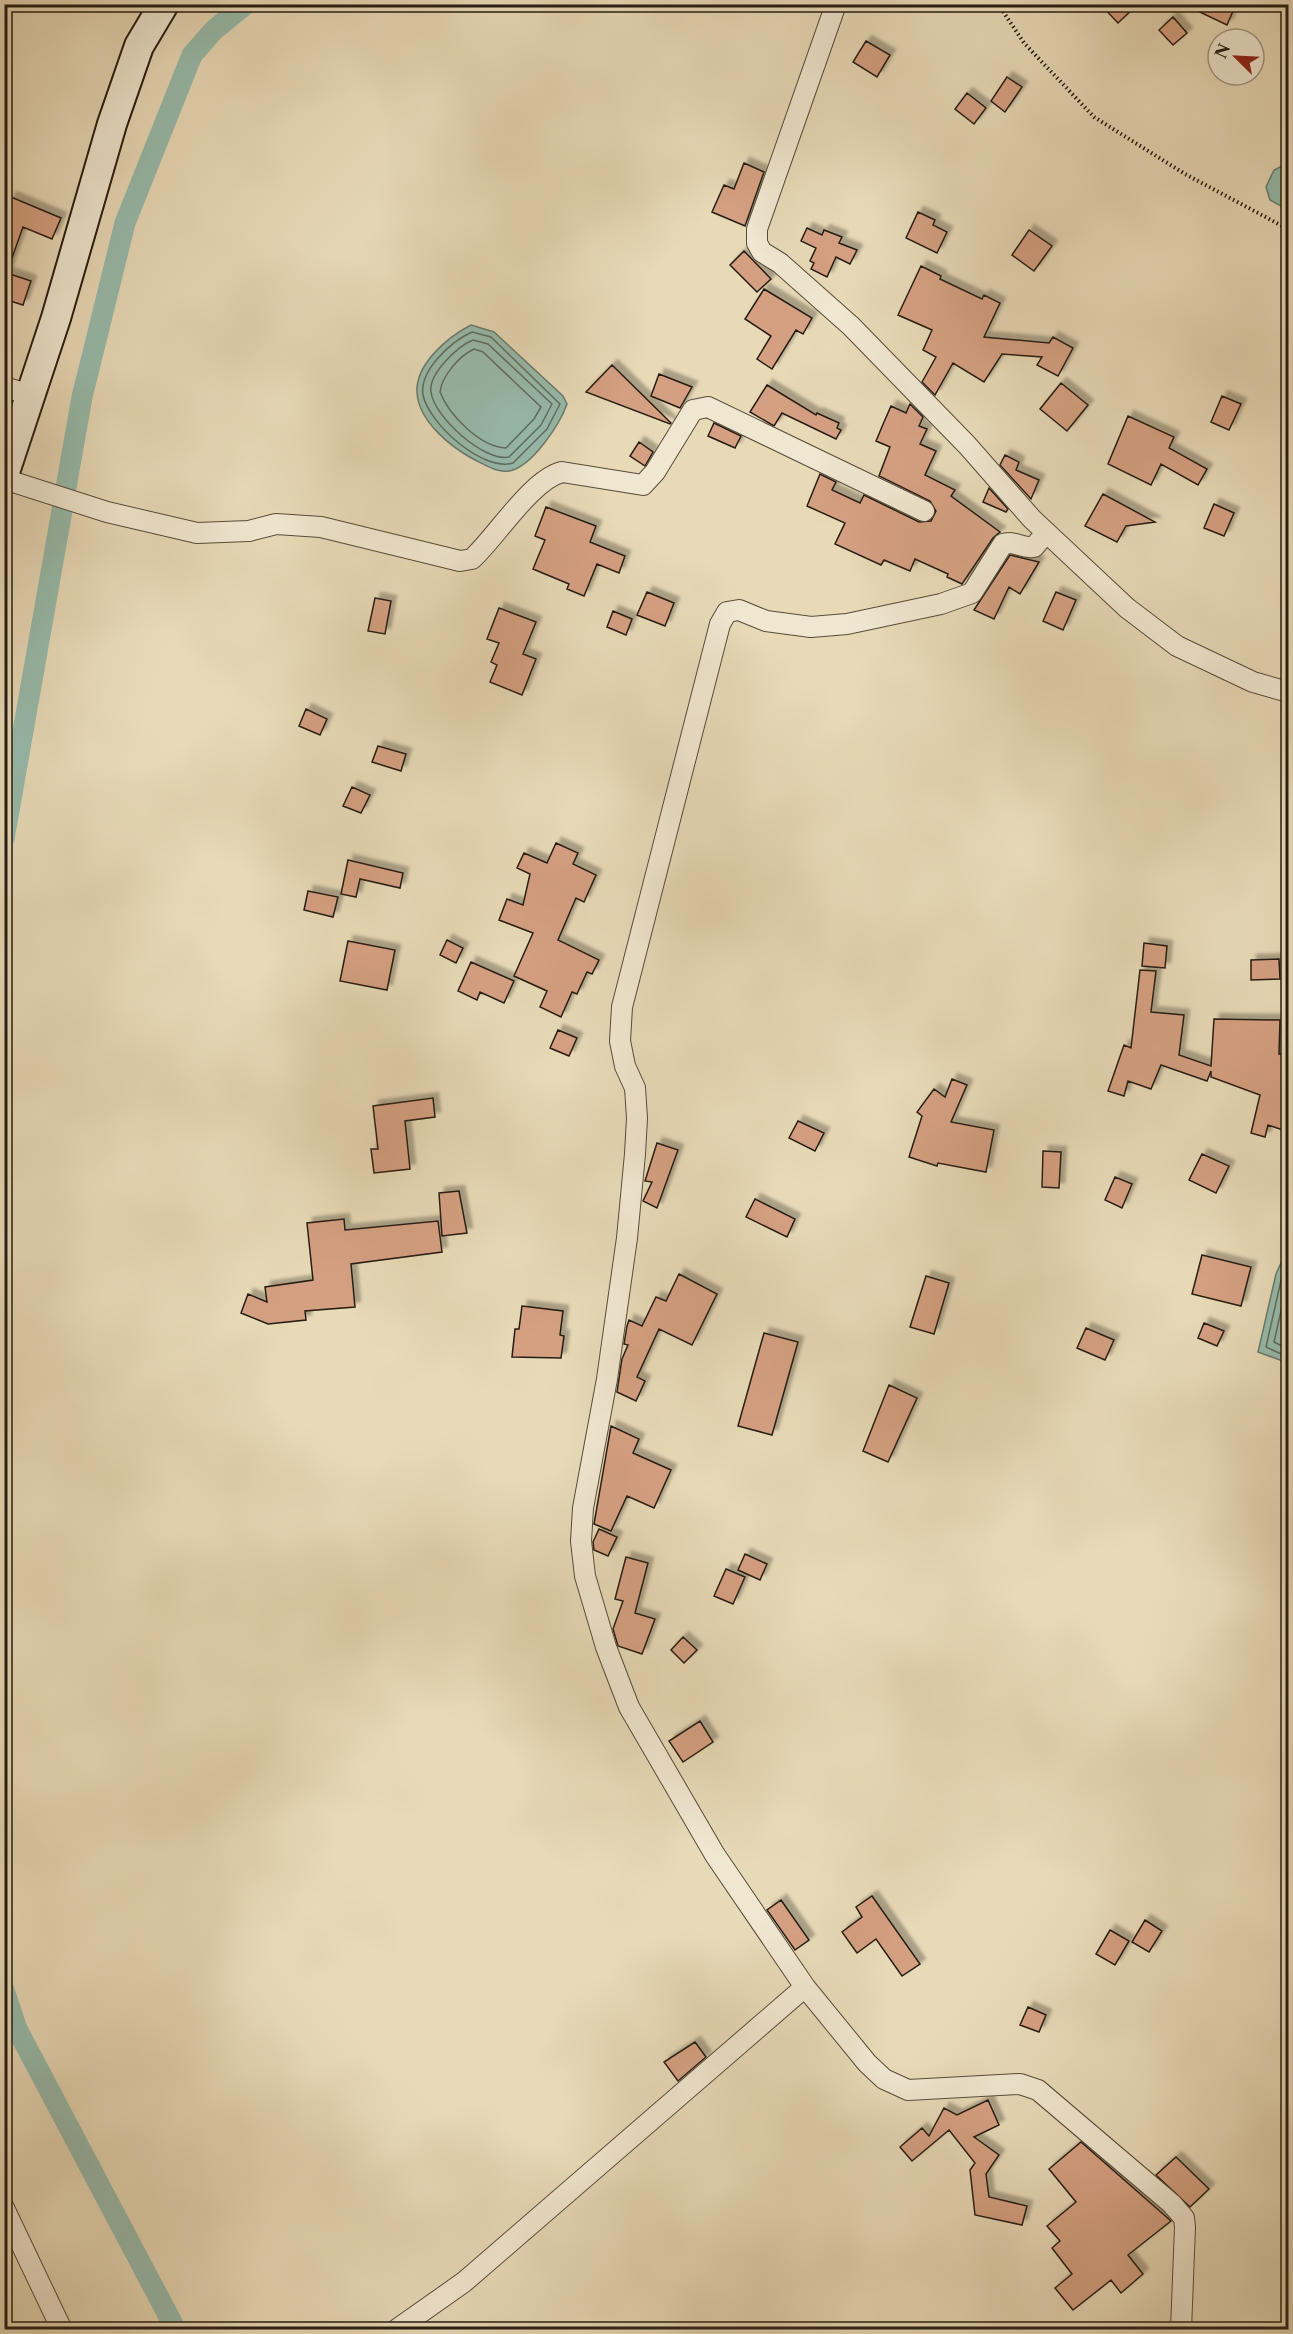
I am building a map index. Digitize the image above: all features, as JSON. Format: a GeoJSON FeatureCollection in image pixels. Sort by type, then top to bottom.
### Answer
{"type":"FeatureCollection","features":[{"type":"Feature","properties":{"kind":"main road"},"geometry":{"type":"LineString","coordinates":[[4,477],[18,391],[139,46],[164,4]]}},
{"type":"Feature","properties":{"kind":"street"},"geometry":{"type":"LineString","coordinates":[[836,4],[757,229],[757,243],[762,252],[780,263],[851,326],[967,445],[1006,493],[1127,608],[1177,646],[1253,682],[1288,692]]}},
{"type":"Feature","properties":{"kind":"street"},"geometry":{"type":"LineString","coordinates":[[4,477],[107,512],[197,533],[249,531],[276,524],[321,526],[460,561],[472,559],[539,484],[556,474],[562,472],[643,485],[655,472],[693,410],[708,407],[924,511]]}},
{"type":"Feature","properties":{"kind":"street"},"geometry":{"type":"LineString","coordinates":[[1046,533],[1034,547],[1027,548],[1010,542],[1003,544],[972,593],[941,604],[847,624],[811,627],[766,621],[739,610],[727,612],[716,639],[622,1007],[620,1041],[625,1066],[635,1088],[636,1145],[627,1238],[607,1379],[583,1508],[581,1541],[585,1576],[606,1647],[629,1707],[714,1855],[805,1987],[867,2063],[884,2079],[914,2090],[1020,2084],[1038,2090],[1172,2204],[1184,2218],[1185,2227],[1180,2330]]}},
{"type":"Feature","properties":{"kind":"street"},"geometry":{"type":"LineString","coordinates":[[396,2330],[464,2282],[805,1987]]}},
{"type":"Feature","properties":{"kind":"street"},"geometry":{"type":"LineString","coordinates":[[4,2208],[62,2330]]}},
{"type":"Feature","properties":{"kind":"path"},"geometry":{"type":"LineString","coordinates":[[998,4],[1024,43],[1094,117],[1185,174],[1288,229]]}},
{"type":"Feature","properties":{"kind":"water"},"geometry":{"type":"Polygon","coordinates":[[[1288,163],[1288,210],[1270,200],[1266,187],[1274,170],[1288,163]]]}},
{"type":"Feature","properties":{"kind":"water"},"geometry":{"type":"Polygon","coordinates":[[[471,325],[494,332],[563,396],[567,404],[552,433],[536,453],[518,468],[509,471],[492,468],[457,449],[430,424],[419,404],[418,382],[427,362],[443,344],[471,325]]]}},
{"type":"Feature","properties":{"kind":"water"},"geometry":{"type":"Polygon","coordinates":[[[1288,1261],[1288,1363],[1258,1352],[1276,1274],[1281,1263],[1288,1261]]]}},
{"type":"Feature","properties":{"kind":"building"},"geometry":{"type":"Polygon","coordinates":[[[1100,4],[1138,4],[1118,23],[1100,4]]]}},
{"type":"Feature","properties":{"kind":"building"},"geometry":{"type":"Polygon","coordinates":[[[1183,4],[1236,4],[1227,25],[1183,4]]]}},
{"type":"Feature","properties":{"kind":"building"},"geometry":{"type":"Polygon","coordinates":[[[1173,17],[1187,33],[1173,45],[1159,30],[1173,17]]]}},
{"type":"Feature","properties":{"kind":"building"},"geometry":{"type":"Polygon","coordinates":[[[866,41],[890,55],[877,77],[853,62],[866,41]]]}},
{"type":"Feature","properties":{"kind":"building"},"geometry":{"type":"Polygon","coordinates":[[[1007,77],[1022,87],[1005,112],[991,101],[1007,77]]]}},
{"type":"Feature","properties":{"kind":"building"},"geometry":{"type":"Polygon","coordinates":[[[967,93],[986,108],[974,124],[955,109],[967,93]]]}},
{"type":"Feature","properties":{"kind":"building"},"geometry":{"type":"Polygon","coordinates":[[[744,163],[764,172],[745,226],[712,212],[724,185],[734,189],[744,163]]]}},
{"type":"Feature","properties":{"kind":"building"},"geometry":{"type":"Polygon","coordinates":[[[11,197],[61,218],[52,239],[23,227],[7,272],[4,272],[4,211],[11,197]]]}},
{"type":"Feature","properties":{"kind":"building"},"geometry":{"type":"Polygon","coordinates":[[[918,212],[935,220],[933,225],[947,232],[937,253],[906,238],[918,212]]]}},
{"type":"Feature","properties":{"kind":"building"},"geometry":{"type":"Polygon","coordinates":[[[807,228],[822,235],[824,230],[842,237],[839,243],[857,250],[850,264],[836,257],[827,277],[811,269],[814,263],[810,261],[816,248],[801,241],[807,228]]]}},
{"type":"Feature","properties":{"kind":"building"},"geometry":{"type":"Polygon","coordinates":[[[1029,230],[1052,246],[1034,271],[1012,255],[1029,230]]]}},
{"type":"Feature","properties":{"kind":"building"},"geometry":{"type":"Polygon","coordinates":[[[744,251],[771,279],[757,292],[730,265],[744,251]]]}},
{"type":"Feature","properties":{"kind":"building"},"geometry":{"type":"Polygon","coordinates":[[[921,266],[941,276],[940,279],[982,299],[984,295],[1000,303],[984,337],[1049,343],[1053,337],[1073,348],[1058,376],[1037,365],[1042,357],[1002,354],[984,382],[953,363],[935,395],[922,382],[936,357],[923,350],[932,330],[898,315],[921,266]]]}},
{"type":"Feature","properties":{"kind":"building"},"geometry":{"type":"Polygon","coordinates":[[[4,272],[31,281],[23,305],[4,299],[4,272]]]}},
{"type":"Feature","properties":{"kind":"building"},"geometry":{"type":"Polygon","coordinates":[[[764,289],[812,318],[803,334],[796,330],[772,369],[757,359],[771,336],[745,319],[764,289]]]}},
{"type":"Feature","properties":{"kind":"building"},"geometry":{"type":"Polygon","coordinates":[[[612,365],[671,423],[670,424],[586,392],[612,365]]]}},
{"type":"Feature","properties":{"kind":"building"},"geometry":{"type":"Polygon","coordinates":[[[659,374],[692,387],[680,408],[651,396],[659,374]]]}},
{"type":"Feature","properties":{"kind":"building"},"geometry":{"type":"Polygon","coordinates":[[[1061,383],[1088,405],[1067,431],[1040,409],[1061,383]]]}},
{"type":"Feature","properties":{"kind":"building"},"geometry":{"type":"Polygon","coordinates":[[[767,385],[816,415],[817,413],[839,423],[837,428],[841,430],[836,439],[782,413],[774,426],[750,412],[767,385]]]}},
{"type":"Feature","properties":{"kind":"building"},"geometry":{"type":"Polygon","coordinates":[[[1222,396],[1241,404],[1229,430],[1211,422],[1222,396]]]}},
{"type":"Feature","properties":{"kind":"building"},"geometry":{"type":"Polygon","coordinates":[[[910,404],[923,417],[919,426],[927,429],[920,444],[936,451],[925,475],[955,490],[951,496],[1000,532],[993,538],[962,584],[947,577],[948,574],[915,559],[910,571],[884,560],[881,565],[835,544],[845,523],[807,506],[820,474],[836,482],[832,490],[860,503],[864,495],[919,522],[931,521],[936,511],[930,501],[879,476],[890,447],[876,441],[884,422],[891,406],[906,413],[910,404]]]}},
{"type":"Feature","properties":{"kind":"building"},"geometry":{"type":"Polygon","coordinates":[[[1128,416],[1174,437],[1169,448],[1207,469],[1198,485],[1161,464],[1151,485],[1108,464],[1128,416]]]}},
{"type":"Feature","properties":{"kind":"building"},"geometry":{"type":"Polygon","coordinates":[[[714,423],[741,436],[735,448],[708,436],[714,423]]]}},
{"type":"Feature","properties":{"kind":"building"},"geometry":{"type":"Polygon","coordinates":[[[639,442],[653,452],[645,466],[630,456],[639,442]]]}},
{"type":"Feature","properties":{"kind":"building"},"geometry":{"type":"Polygon","coordinates":[[[1005,455],[1019,462],[1016,470],[1039,480],[1031,499],[1000,465],[1005,455]]]}},
{"type":"Feature","properties":{"kind":"building"},"geometry":{"type":"Polygon","coordinates":[[[989,488],[1008,509],[1006,512],[983,502],[989,488]]]}},
{"type":"Feature","properties":{"kind":"building"},"geometry":{"type":"Polygon","coordinates":[[[1103,494],[1155,522],[1126,526],[1117,542],[1085,526],[1103,494]]]}},
{"type":"Feature","properties":{"kind":"building"},"geometry":{"type":"Polygon","coordinates":[[[1214,504],[1234,513],[1224,536],[1204,528],[1214,504]]]}},
{"type":"Feature","properties":{"kind":"building"},"geometry":{"type":"Polygon","coordinates":[[[546,507],[596,526],[590,542],[625,556],[619,573],[597,564],[584,596],[567,589],[569,584],[533,569],[545,540],[535,536],[546,507]]]}},
{"type":"Feature","properties":{"kind":"building"},"geometry":{"type":"Polygon","coordinates":[[[1010,555],[1039,562],[1020,594],[1009,587],[994,619],[974,610],[1010,555]]]}},
{"type":"Feature","properties":{"kind":"building"},"geometry":{"type":"Polygon","coordinates":[[[647,592],[674,603],[665,626],[637,615],[647,592]]]}},
{"type":"Feature","properties":{"kind":"building"},"geometry":{"type":"Polygon","coordinates":[[[1056,592],[1076,600],[1063,630],[1043,621],[1056,592]]]}},
{"type":"Feature","properties":{"kind":"building"},"geometry":{"type":"Polygon","coordinates":[[[375,598],[391,601],[385,634],[368,631],[375,598]]]}},
{"type":"Feature","properties":{"kind":"building"},"geometry":{"type":"Polygon","coordinates":[[[499,608],[536,622],[523,654],[536,659],[522,695],[490,682],[497,665],[491,662],[499,643],[487,639],[499,608]]]}},
{"type":"Feature","properties":{"kind":"building"},"geometry":{"type":"Polygon","coordinates":[[[613,611],[632,619],[626,635],[607,627],[613,611]]]}},
{"type":"Feature","properties":{"kind":"building"},"geometry":{"type":"Polygon","coordinates":[[[306,709],[327,719],[320,735],[299,726],[306,709]]]}},
{"type":"Feature","properties":{"kind":"building"},"geometry":{"type":"Polygon","coordinates":[[[378,746],[406,754],[401,771],[372,762],[378,746]]]}},
{"type":"Feature","properties":{"kind":"building"},"geometry":{"type":"Polygon","coordinates":[[[352,787],[370,795],[361,813],[343,806],[352,787]]]}},
{"type":"Feature","properties":{"kind":"building"},"geometry":{"type":"Polygon","coordinates":[[[556,843],[578,853],[573,864],[596,875],[584,902],[576,898],[558,940],[599,960],[592,974],[587,972],[577,994],[572,992],[561,1017],[540,1007],[547,991],[514,976],[533,933],[499,920],[507,899],[523,905],[530,874],[517,868],[524,853],[547,863],[556,843]]]}},
{"type":"Feature","properties":{"kind":"building"},"geometry":{"type":"Polygon","coordinates":[[[348,860],[403,873],[400,888],[360,879],[356,897],[341,894],[348,860]]]}},
{"type":"Feature","properties":{"kind":"building"},"geometry":{"type":"Polygon","coordinates":[[[308,891],[338,897],[333,917],[304,910],[308,891]]]}},
{"type":"Feature","properties":{"kind":"building"},"geometry":{"type":"Polygon","coordinates":[[[447,940],[463,948],[456,963],[440,955],[447,940]]]}},
{"type":"Feature","properties":{"kind":"building"},"geometry":{"type":"Polygon","coordinates":[[[348,941],[395,950],[387,990],[340,981],[348,941]]]}},
{"type":"Feature","properties":{"kind":"building"},"geometry":{"type":"Polygon","coordinates":[[[1144,943],[1167,946],[1165,968],[1142,966],[1144,943]]]}},
{"type":"Feature","properties":{"kind":"building"},"geometry":{"type":"Polygon","coordinates":[[[1279,959],[1280,979],[1251,980],[1251,960],[1279,959]]]}},
{"type":"Feature","properties":{"kind":"building"},"geometry":{"type":"Polygon","coordinates":[[[471,962],[514,981],[504,1003],[480,992],[477,1000],[458,991],[471,962]]]}},
{"type":"Feature","properties":{"kind":"building"},"geometry":{"type":"Polygon","coordinates":[[[1140,970],[1156,971],[1151,1012],[1184,1015],[1179,1055],[1211,1066],[1214,1019],[1280,1020],[1279,1054],[1288,1055],[1288,1109],[1283,1130],[1268,1125],[1265,1137],[1251,1133],[1260,1095],[1211,1077],[1211,1071],[1207,1081],[1161,1065],[1151,1089],[1128,1081],[1124,1096],[1108,1091],[1124,1045],[1131,1048],[1140,970]]]}},
{"type":"Feature","properties":{"kind":"building"},"geometry":{"type":"Polygon","coordinates":[[[558,1030],[577,1038],[569,1056],[550,1048],[558,1030]]]}},
{"type":"Feature","properties":{"kind":"building"},"geometry":{"type":"Polygon","coordinates":[[[952,1079],[967,1085],[951,1122],[994,1130],[986,1172],[938,1163],[937,1166],[909,1157],[922,1116],[917,1112],[934,1089],[945,1097],[952,1079]]]}},
{"type":"Feature","properties":{"kind":"building"},"geometry":{"type":"Polygon","coordinates":[[[433,1098],[435,1117],[405,1121],[410,1169],[374,1173],[371,1149],[378,1149],[373,1106],[433,1098]]]}},
{"type":"Feature","properties":{"kind":"building"},"geometry":{"type":"Polygon","coordinates":[[[798,1121],[824,1133],[815,1151],[789,1138],[798,1121]]]}},
{"type":"Feature","properties":{"kind":"building"},"geometry":{"type":"Polygon","coordinates":[[[657,1143],[678,1150],[657,1208],[643,1201],[652,1182],[645,1181],[657,1143]]]}},
{"type":"Feature","properties":{"kind":"building"},"geometry":{"type":"Polygon","coordinates":[[[1043,1151],[1061,1152],[1059,1188],[1042,1187],[1043,1151]]]}},
{"type":"Feature","properties":{"kind":"building"},"geometry":{"type":"Polygon","coordinates":[[[1202,1154],[1229,1166],[1216,1193],[1189,1180],[1202,1154]]]}},
{"type":"Feature","properties":{"kind":"building"},"geometry":{"type":"Polygon","coordinates":[[[1115,1177],[1132,1184],[1122,1208],[1105,1200],[1115,1177]]]}},
{"type":"Feature","properties":{"kind":"building"},"geometry":{"type":"Polygon","coordinates":[[[459,1191],[467,1233],[442,1236],[439,1193],[459,1191]]]}},
{"type":"Feature","properties":{"kind":"building"},"geometry":{"type":"Polygon","coordinates":[[[755,1199],[795,1219],[787,1237],[746,1217],[755,1199]]]}},
{"type":"Feature","properties":{"kind":"building"},"geometry":{"type":"Polygon","coordinates":[[[344,1219],[345,1230],[438,1221],[442,1252],[351,1264],[355,1307],[305,1311],[306,1320],[268,1324],[241,1313],[248,1294],[267,1302],[265,1287],[313,1280],[307,1223],[344,1219]]]}},
{"type":"Feature","properties":{"kind":"building"},"geometry":{"type":"Polygon","coordinates":[[[1202,1255],[1251,1267],[1241,1306],[1192,1294],[1202,1255]]]}},
{"type":"Feature","properties":{"kind":"building"},"geometry":{"type":"Polygon","coordinates":[[[679,1274],[717,1294],[692,1345],[659,1329],[637,1377],[645,1381],[636,1401],[617,1392],[622,1359],[628,1345],[624,1344],[629,1320],[642,1326],[656,1297],[666,1301],[679,1274]]]}},
{"type":"Feature","properties":{"kind":"building"},"geometry":{"type":"Polygon","coordinates":[[[926,1276],[949,1283],[934,1334],[910,1327],[926,1276]]]}},
{"type":"Feature","properties":{"kind":"building"},"geometry":{"type":"Polygon","coordinates":[[[522,1306],[563,1311],[560,1335],[564,1336],[561,1358],[512,1357],[515,1329],[519,1329],[522,1306]]]}},
{"type":"Feature","properties":{"kind":"building"},"geometry":{"type":"Polygon","coordinates":[[[1204,1323],[1224,1331],[1217,1346],[1198,1338],[1204,1323]]]}},
{"type":"Feature","properties":{"kind":"building"},"geometry":{"type":"Polygon","coordinates":[[[1086,1328],[1114,1340],[1105,1360],[1077,1348],[1086,1328]]]}},
{"type":"Feature","properties":{"kind":"building"},"geometry":{"type":"Polygon","coordinates":[[[764,1333],[798,1342],[772,1435],[738,1426],[764,1333]]]}},
{"type":"Feature","properties":{"kind":"building"},"geometry":{"type":"Polygon","coordinates":[[[889,1385],[917,1398],[888,1462],[863,1451],[889,1385]]]}},
{"type":"Feature","properties":{"kind":"building"},"geometry":{"type":"Polygon","coordinates":[[[611,1426],[639,1439],[633,1453],[671,1470],[654,1508],[627,1496],[611,1531],[594,1524],[611,1426]]]}},
{"type":"Feature","properties":{"kind":"building"},"geometry":{"type":"Polygon","coordinates":[[[599,1529],[617,1537],[608,1556],[594,1550],[593,1542],[599,1529]]]}},
{"type":"Feature","properties":{"kind":"building"},"geometry":{"type":"Polygon","coordinates":[[[745,1554],[767,1564],[760,1580],[738,1570],[745,1554]]]}},
{"type":"Feature","properties":{"kind":"building"},"geometry":{"type":"Polygon","coordinates":[[[626,1557],[648,1563],[635,1613],[655,1619],[642,1654],[618,1646],[613,1629],[623,1601],[615,1599],[626,1557]]]}},
{"type":"Feature","properties":{"kind":"building"},"geometry":{"type":"Polygon","coordinates":[[[726,1569],[745,1577],[733,1604],[714,1596],[726,1569]]]}},
{"type":"Feature","properties":{"kind":"building"},"geometry":{"type":"Polygon","coordinates":[[[683,1637],[697,1650],[684,1663],[671,1650],[683,1637]]]}},
{"type":"Feature","properties":{"kind":"building"},"geometry":{"type":"Polygon","coordinates":[[[700,1721],[713,1742],[683,1762],[669,1741],[700,1721]]]}},
{"type":"Feature","properties":{"kind":"building"},"geometry":{"type":"Polygon","coordinates":[[[872,1896],[920,1964],[902,1976],[876,1939],[857,1953],[842,1932],[862,1917],[856,1907],[872,1896]]]}},
{"type":"Feature","properties":{"kind":"building"},"geometry":{"type":"Polygon","coordinates":[[[781,1900],[809,1940],[795,1950],[767,1910],[781,1900]]]}},
{"type":"Feature","properties":{"kind":"building"},"geometry":{"type":"Polygon","coordinates":[[[1145,1920],[1162,1931],[1149,1952],[1132,1942],[1145,1920]]]}},
{"type":"Feature","properties":{"kind":"building"},"geometry":{"type":"Polygon","coordinates":[[[1110,1930],[1129,1941],[1115,1965],[1096,1954],[1110,1930]]]}},
{"type":"Feature","properties":{"kind":"building"},"geometry":{"type":"Polygon","coordinates":[[[1028,2007],[1046,2015],[1039,2032],[1020,2025],[1028,2007]]]}},
{"type":"Feature","properties":{"kind":"building"},"geometry":{"type":"Polygon","coordinates":[[[695,2042],[706,2057],[678,2081],[664,2062],[695,2042]]]}},
{"type":"Feature","properties":{"kind":"building"},"geometry":{"type":"Polygon","coordinates":[[[988,2100],[999,2125],[974,2137],[999,2155],[986,2174],[989,2197],[1027,2206],[1022,2225],[975,2215],[970,2170],[975,2163],[949,2130],[912,2161],[900,2147],[922,2128],[929,2136],[944,2108],[957,2115],[988,2100]]]}},
{"type":"Feature","properties":{"kind":"building"},"geometry":{"type":"Polygon","coordinates":[[[1081,2142],[1171,2221],[1128,2255],[1143,2274],[1121,2293],[1111,2280],[1073,2310],[1055,2288],[1072,2274],[1052,2248],[1060,2241],[1047,2226],[1076,2202],[1049,2169],[1081,2142]]]}},
{"type":"Feature","properties":{"kind":"building"},"geometry":{"type":"Polygon","coordinates":[[[1176,2157],[1209,2189],[1190,2207],[1156,2175],[1176,2157]]]}},
{"type":"Feature","properties":{"kind":"waterway"},"geometry":{"type":"LineString","coordinates":[[4,839],[82,397],[125,223],[192,55],[214,30],[246,4]]}},
{"type":"Feature","properties":{"kind":"waterway"},"geometry":{"type":"LineString","coordinates":[[4,1990],[17,2029],[176,2330]]}}]}
